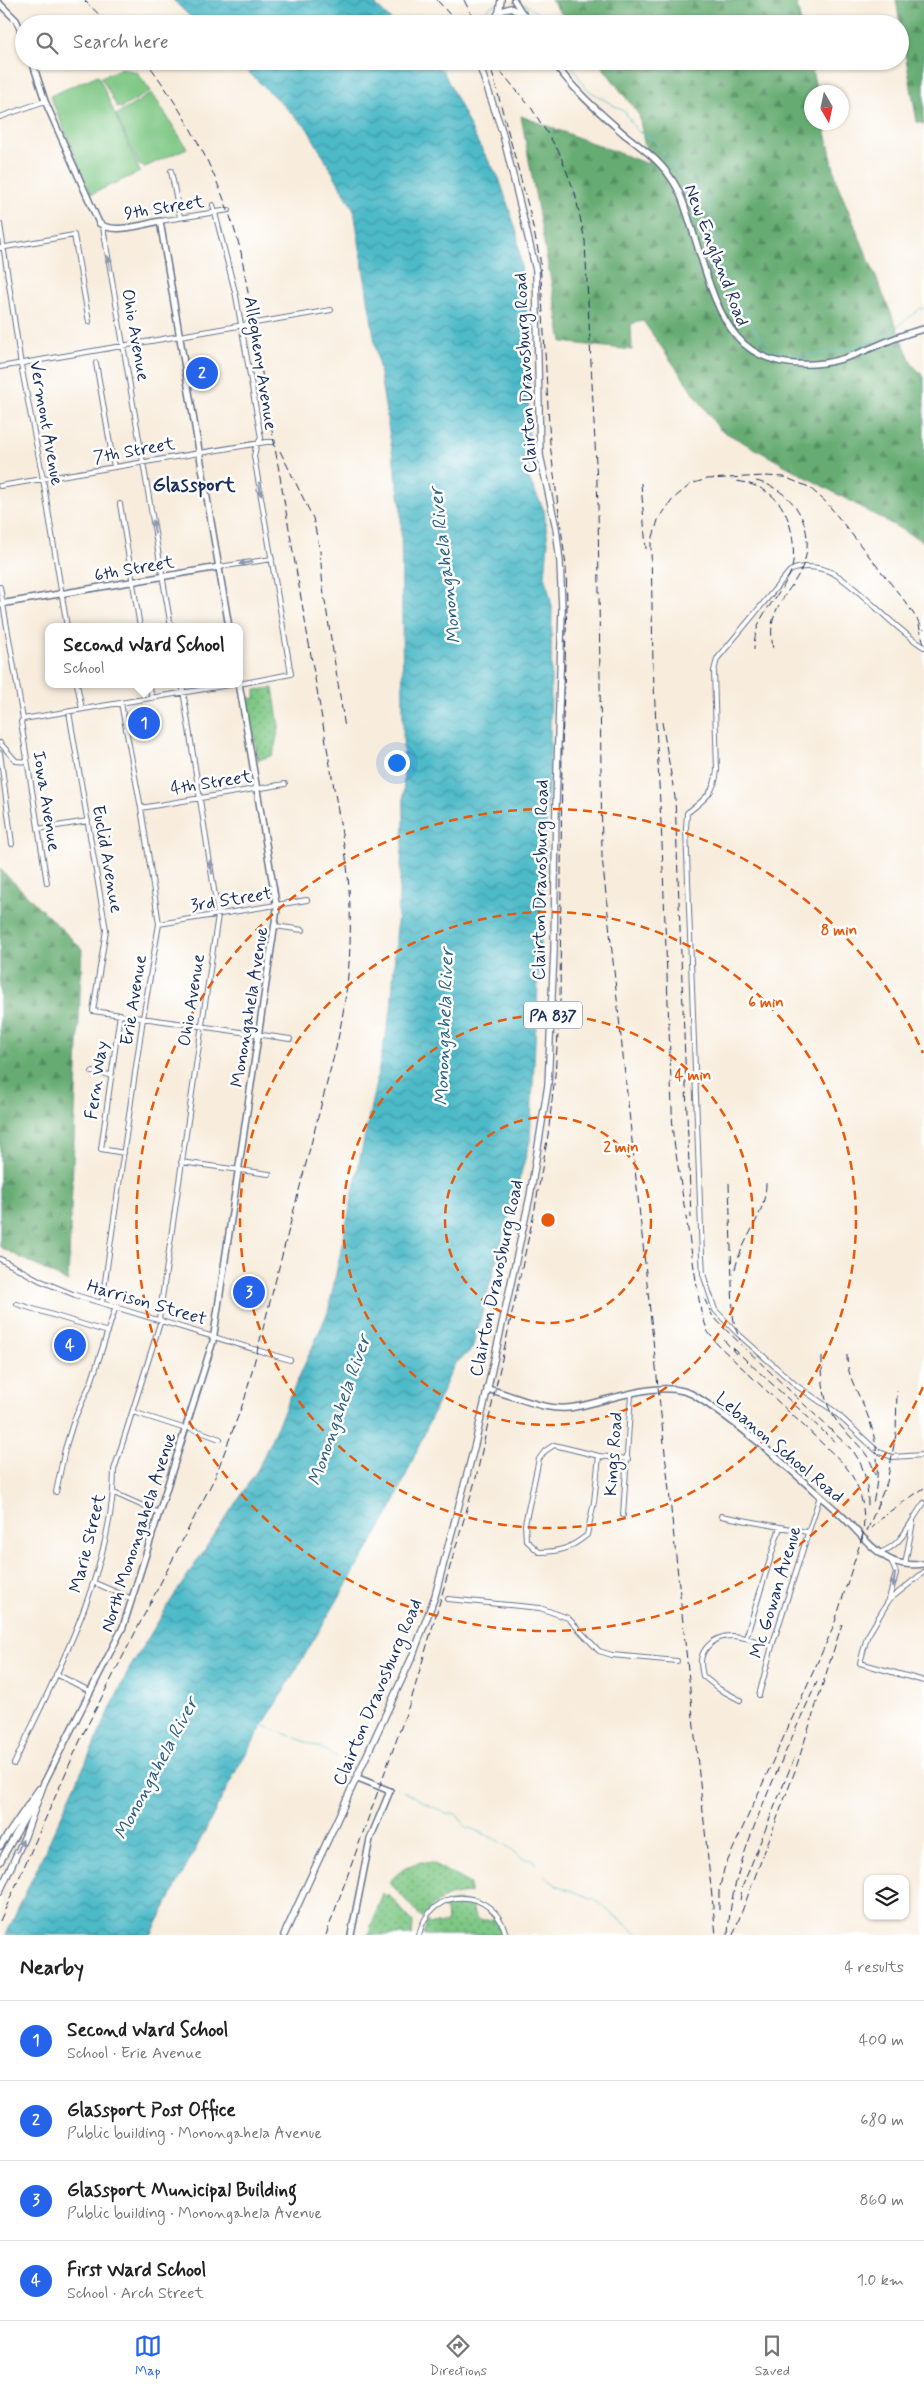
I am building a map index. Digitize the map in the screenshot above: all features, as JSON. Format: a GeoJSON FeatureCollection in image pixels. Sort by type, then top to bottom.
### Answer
{"type":"FeatureCollection","features":[{"type":"Feature","properties":{"kind":"main road"},"geometry":{"type":"LineString","coordinates":[[497,15],[501,0]]}},
{"type":"Feature","properties":{"kind":"main road"},"geometry":{"type":"LineString","coordinates":[[514,0],[523,14]]}},
{"type":"Feature","properties":{"kind":"main road"},"geometry":{"type":"LineString","coordinates":[[0,4],[15,19]]}},
{"type":"Feature","properties":{"kind":"main road"},"geometry":{"type":"LineString","coordinates":[[499,12],[512,8],[523,14]]}},
{"type":"Feature","properties":{"kind":"main road","name":"Ohio Avenue"},"geometry":{"type":"LineString","coordinates":[[35,70],[45,102],[96,217],[103,227]]}},
{"type":"Feature","properties":{"kind":"main road","name":"Clairton Dravosburg Road"},"geometry":{"type":"LineString","coordinates":[[284,1935],[358,1778],[426,1623],[475,1444],[530,1196],[548,1085],[553,1007],[562,594],[556,528],[540,455],[536,270],[502,131],[481,70]]}},
{"type":"Feature","properties":{"kind":"main road","name":"New England Road"},"geometry":{"type":"LineString","coordinates":[[560,70],[584,100],[647,152],[671,178],[685,205],[721,314],[737,338],[748,348],[759,355],[780,362],[826,363],[924,329]]}},
{"type":"Feature","properties":{"kind":"main road"},"geometry":{"type":"LineString","coordinates":[[160,221],[201,452],[228,623]]}},
{"type":"Feature","properties":{"kind":"main road","name":"9th Street"},"geometry":{"type":"LineString","coordinates":[[103,227],[117,228],[160,221]]}},
{"type":"Feature","properties":{"kind":"main road","name":"6th Street"},"geometry":{"type":"LineString","coordinates":[[1,604],[219,567]]}},
{"type":"Feature","properties":{"kind":"main road","name":"Monongahela Avenue"},"geometry":{"type":"LineString","coordinates":[[214,1336],[275,926],[276,905],[240,688]]}},
{"type":"Feature","properties":{"kind":"main road","name":"North Monongahela Avenue"},"geometry":{"type":"LineString","coordinates":[[44,1783],[118,1637],[132,1599],[214,1336]]}},
{"type":"Feature","properties":{"kind":"main road","name":"Lebanon School Road"},"geometry":{"type":"LineString","coordinates":[[487,1390],[549,1406],[569,1408],[631,1394],[667,1389],[695,1395],[729,1420],[820,1496],[879,1553],[891,1560],[904,1564],[924,1564]]}},
{"type":"Feature","properties":{"kind":"main road"},"geometry":{"type":"LineString","coordinates":[[351,1935],[370,1839],[390,1791],[358,1778]]}},
{"type":"Feature","properties":{"kind":"main road"},"geometry":{"type":"LineString","coordinates":[[0,1846],[44,1783]]}},
{"type":"Feature","properties":{"kind":"main road"},"geometry":{"type":"LineString","coordinates":[[0,1862],[44,1783]]}},
{"type":"Feature","properties":{"kind":"main road"},"geometry":{"type":"LineString","coordinates":[[0,1891],[25,1836],[44,1783]]}},
{"type":"Feature","properties":{"kind":"main road"},"geometry":{"type":"LineString","coordinates":[[0,1853],[16,1823]]}},
{"type":"Feature","properties":{"kind":"street"},"geometry":{"type":"LineString","coordinates":[[0,117],[45,102]]}},
{"type":"Feature","properties":{"kind":"street"},"geometry":{"type":"LineString","coordinates":[[171,171],[180,218]]}},
{"type":"Feature","properties":{"kind":"street","name":"Allegheny Avenue"},"geometry":{"type":"LineString","coordinates":[[213,205],[231,271],[262,438],[256,447],[254,456],[291,674],[243,682]]}},
{"type":"Feature","properties":{"kind":"street","name":"9th Street"},"geometry":{"type":"LineString","coordinates":[[160,221],[229,210]]}},
{"type":"Feature","properties":{"kind":"street","name":"Vermont Avenue"},"geometry":{"type":"LineString","coordinates":[[0,224],[2,247],[66,623]]}},
{"type":"Feature","properties":{"kind":"street","name":"Ohio Avenue"},"geometry":{"type":"LineString","coordinates":[[103,227],[170,623]]}},
{"type":"Feature","properties":{"kind":"street"},"geometry":{"type":"LineString","coordinates":[[2,247],[74,235],[89,322]]}},
{"type":"Feature","properties":{"kind":"street"},"geometry":{"type":"LineString","coordinates":[[0,367],[22,365],[331,310]]}},
{"type":"Feature","properties":{"kind":"street"},"geometry":{"type":"LineString","coordinates":[[96,363],[114,467]]}},
{"type":"Feature","properties":{"kind":"street","name":"7th Street"},"geometry":{"type":"LineString","coordinates":[[0,486],[201,452],[273,442]]}},
{"type":"Feature","properties":{"kind":"street"},"geometry":{"type":"LineString","coordinates":[[120,504],[139,623]]}},
{"type":"Feature","properties":{"kind":"street","name":"6th Street"},"geometry":{"type":"LineString","coordinates":[[219,567],[272,559]]}},
{"type":"Feature","properties":{"kind":"street"},"geometry":{"type":"LineString","coordinates":[[924,647],[895,625],[837,575],[822,568],[802,568],[790,571],[717,659],[714,671],[716,786],[687,813],[686,828],[702,1256],[703,1274],[709,1296],[722,1320],[736,1333],[797,1386],[834,1411],[877,1451],[892,1457],[924,1456]]}},
{"type":"Feature","properties":{"kind":"street","name":"Iowa Avenue"},"geometry":{"type":"LineString","coordinates":[[0,587],[1,604],[22,721],[47,883]]}},
{"type":"Feature","properties":{"kind":"street"},"geometry":{"type":"LineString","coordinates":[[79,688],[82,709]]}},
{"type":"Feature","properties":{"kind":"street"},"geometry":{"type":"LineString","coordinates":[[151,688],[152,698]]}},
{"type":"Feature","properties":{"kind":"street","name":"Ohio Avenue"},"geometry":{"type":"LineString","coordinates":[[160,1320],[181,1162],[218,915],[182,688]]}},
{"type":"Feature","properties":{"kind":"street"},"geometry":{"type":"LineString","coordinates":[[22,721],[209,688]]}},
{"type":"Feature","properties":{"kind":"street","name":"Erie Avenue"},"geometry":{"type":"LineString","coordinates":[[102,1302],[143,1018],[159,924],[141,808],[121,703]]}},
{"type":"Feature","properties":{"kind":"street","name":"Euclid Avenue"},"geometry":{"type":"LineString","coordinates":[[69,712],[106,930],[93,1011],[120,1014]]}},
{"type":"Feature","properties":{"kind":"street"},"geometry":{"type":"LineString","coordinates":[[0,744],[16,761],[27,762]]}},
{"type":"Feature","properties":{"kind":"street"},"geometry":{"type":"LineString","coordinates":[[0,753],[12,844]]}},
{"type":"Feature","properties":{"kind":"street","name":"4th Street"},"geometry":{"type":"LineString","coordinates":[[141,808],[285,784]]}},
{"type":"Feature","properties":{"kind":"street"},"geometry":{"type":"LineString","coordinates":[[38,829],[88,821]]}},
{"type":"Feature","properties":{"kind":"street","name":"3rd Street"},"geometry":{"type":"LineString","coordinates":[[159,924],[307,900]]}},
{"type":"Feature","properties":{"kind":"street","name":"3rd Street"},"geometry":{"type":"LineString","coordinates":[[275,926],[304,930]]}},
{"type":"Feature","properties":{"kind":"street"},"geometry":{"type":"LineString","coordinates":[[120,1014],[290,1039]]}},
{"type":"Feature","properties":{"kind":"street","name":"Fern Way"},"geometry":{"type":"LineString","coordinates":[[120,1014],[101,1149],[124,1153]]}},
{"type":"Feature","properties":{"kind":"street"},"geometry":{"type":"LineString","coordinates":[[92,1072],[110,1075]]}},
{"type":"Feature","properties":{"kind":"street"},"geometry":{"type":"LineString","coordinates":[[181,1162],[269,1174]]}},
{"type":"Feature","properties":{"kind":"street","name":"Harrison Street"},"geometry":{"type":"LineString","coordinates":[[0,1259],[41,1281],[75,1295],[290,1360]]}},
{"type":"Feature","properties":{"kind":"street"},"geometry":{"type":"LineString","coordinates":[[17,1304],[108,1332]]}},
{"type":"Feature","properties":{"kind":"street"},"geometry":{"type":"LineString","coordinates":[[56,1492],[68,1439],[92,1380],[116,1306]]}},
{"type":"Feature","properties":{"kind":"street","name":"Marie Street"},"geometry":{"type":"LineString","coordinates":[[14,1764],[56,1674],[95,1583],[114,1493],[114,1470],[160,1320]]}},
{"type":"Feature","properties":{"kind":"street","name":"Kings Road"},"geometry":{"type":"LineString","coordinates":[[623,1515],[631,1394]]}},
{"type":"Feature","properties":{"kind":"street"},"geometry":{"type":"LineString","coordinates":[[133,1412],[220,1439]]}},
{"type":"Feature","properties":{"kind":"street"},"geometry":{"type":"LineString","coordinates":[[599,1456],[592,1516],[587,1535],[570,1548],[556,1552],[539,1552],[533,1548],[526,1540],[525,1524],[539,1459],[545,1451],[554,1445],[599,1456],[628,1459]]}},
{"type":"Feature","properties":{"kind":"street"},"geometry":{"type":"LineString","coordinates":[[114,1493],[159,1513]]}},
{"type":"Feature","properties":{"kind":"street","name":"Mc Gowan Avenue"},"geometry":{"type":"LineString","coordinates":[[759,1695],[772,1646],[820,1496]]}},
{"type":"Feature","properties":{"kind":"street"},"geometry":{"type":"LineString","coordinates":[[879,1553],[894,1546],[924,1503]]}},
{"type":"Feature","properties":{"kind":"street"},"geometry":{"type":"LineString","coordinates":[[720,1516],[807,1532]]}},
{"type":"Feature","properties":{"kind":"street"},"geometry":{"type":"LineString","coordinates":[[904,1564],[914,1517]]}},
{"type":"Feature","properties":{"kind":"street"},"geometry":{"type":"LineString","coordinates":[[746,1638],[780,1527]]}},
{"type":"Feature","properties":{"kind":"street"},"geometry":{"type":"LineString","coordinates":[[891,1560],[896,1573],[889,1600],[867,1637],[860,1663],[924,1681]]}},
{"type":"Feature","properties":{"kind":"street"},"geometry":{"type":"LineString","coordinates":[[889,1600],[924,1572]]}},
{"type":"Feature","properties":{"kind":"street"},"geometry":{"type":"LineString","coordinates":[[95,1583],[132,1599]]}},
{"type":"Feature","properties":{"kind":"street"},"geometry":{"type":"LineString","coordinates":[[448,1599],[540,1608],[568,1618],[599,1651],[612,1655],[677,1661]]}},
{"type":"Feature","properties":{"kind":"street"},"geometry":{"type":"LineString","coordinates":[[740,1700],[729,1696],[703,1676],[701,1657],[704,1650],[718,1637],[732,1636],[772,1646]]}},
{"type":"Feature","properties":{"kind":"street"},"geometry":{"type":"LineString","coordinates":[[56,1674],[90,1691]]}},
{"type":"Feature","properties":{"kind":"street"},"geometry":{"type":"LineString","coordinates":[[419,1935],[423,1922],[432,1909],[446,1900],[462,1897],[483,1903],[492,1910],[502,1921],[506,1935]]}},
{"type":"Feature","properties":{"kind":"green space"},"geometry":{"type":"Polygon","coordinates":[[[551,0],[796,0],[799,15],[562,15],[551,0]]]}},
{"type":"Feature","properties":{"kind":"green space"},"geometry":{"type":"Polygon","coordinates":[[[896,0],[924,0],[924,124],[917,122],[908,70],[909,15],[899,15],[896,0]]]}},
{"type":"Feature","properties":{"kind":"green space"},"geometry":{"type":"Polygon","coordinates":[[[117,70],[137,72],[151,91],[121,108],[117,107],[101,77],[117,70]]]}},
{"type":"Feature","properties":{"kind":"green space"},"geometry":{"type":"Polygon","coordinates":[[[605,70],[812,70],[815,85],[804,85],[804,130],[826,130],[837,183],[912,364],[924,377],[924,542],[719,429],[643,321],[631,324],[632,350],[562,342],[521,116],[648,164],[639,115],[605,70]]]}},
{"type":"Feature","properties":{"kind":"green space"},"geometry":{"type":"Polygon","coordinates":[[[98,75],[140,172],[91,194],[50,96],[98,75]]]}},
{"type":"Feature","properties":{"kind":"green space"},"geometry":{"type":"Polygon","coordinates":[[[152,93],[187,148],[145,167],[139,165],[116,115],[152,93]]]}},
{"type":"Feature","properties":{"kind":"green space"},"geometry":{"type":"Polygon","coordinates":[[[273,688],[279,727],[273,755],[258,760],[247,697],[255,699],[255,690],[273,688]]]}},
{"type":"Feature","properties":{"kind":"green space"},"geometry":{"type":"Polygon","coordinates":[[[0,869],[82,949],[68,1282],[0,1247],[0,869]]]}},
{"type":"Feature","properties":{"kind":"green space"},"geometry":{"type":"Polygon","coordinates":[[[422,1862],[432,1863],[470,1884],[470,1893],[442,1899],[423,1919],[389,1882],[404,1869],[422,1862]]]}},
{"type":"Feature","properties":{"kind":"green space"},"geometry":{"type":"Polygon","coordinates":[[[383,1893],[387,1897],[389,1895],[413,1922],[412,1935],[368,1935],[383,1893]]]}},
{"type":"Feature","properties":{"kind":"green space"},"geometry":{"type":"Polygon","coordinates":[[[458,1901],[476,1904],[473,1908],[474,1915],[478,1920],[491,1920],[495,1916],[501,1925],[503,1935],[423,1935],[427,1921],[430,1924],[447,1923],[446,1910],[441,1907],[447,1903],[458,1901]]]}},
{"type":"Feature","properties":{"kind":"water"},"geometry":{"type":"Polygon","coordinates":[[[173,0],[371,0],[386,15],[189,15],[173,0]]]}},
{"type":"Feature","properties":{"kind":"water","name":"Monongahela River"},"geometry":{"type":"Polygon","coordinates":[[[246,70],[442,70],[478,143],[499,178],[517,233],[528,323],[529,479],[544,510],[548,542],[545,576],[552,606],[550,752],[530,1141],[472,1349],[454,1365],[390,1512],[238,1767],[151,1935],[6,1935],[128,1671],[170,1602],[258,1469],[328,1312],[391,1010],[404,822],[401,507],[354,210],[307,128],[246,70]]]}},
{"type":"Feature","properties":{"kind":"waterway"},"geometry":{"type":"LineString","coordinates":[[524,4],[541,15]]}},
{"type":"Feature","properties":{"kind":"waterway"},"geometry":{"type":"LineString","coordinates":[[482,15],[491,6],[496,5]]}},
{"type":"Feature","properties":{"kind":"waterway"},"geometry":{"type":"LineString","coordinates":[[574,70],[586,89],[625,112],[636,130],[654,140],[679,173],[699,187],[710,200],[710,222],[719,250],[722,275],[767,349],[796,355],[813,355],[846,349],[877,338],[894,329],[921,308],[924,309]]}},
{"type":"Feature","properties":{"kind":"waterway"},"geometry":{"type":"LineString","coordinates":[[262,1725],[319,1747],[337,1757]]}},
{"type":"Feature","properties":{"kind":"waterway"},"geometry":{"type":"LineString","coordinates":[[347,1765],[355,1771]]}},
{"type":"Feature","properties":{"kind":"waterway"},"geometry":{"type":"LineString","coordinates":[[403,1791],[448,1815],[454,1813],[466,1827],[511,1849],[521,1858],[533,1860],[536,1864]]}},
{"type":"Feature","properties":{"kind":"waterway"},"geometry":{"type":"LineString","coordinates":[[544,1876],[556,1885],[594,1899],[639,1935]]}},
{"type":"Feature","properties":{"kind":"railway"},"geometry":{"type":"LineString","coordinates":[[84,0],[100,15]]}},
{"type":"Feature","properties":{"kind":"railway"},"geometry":{"type":"LineString","coordinates":[[437,0],[450,15]]}},
{"type":"Feature","properties":{"kind":"railway"},"geometry":{"type":"LineString","coordinates":[[464,0],[472,15]]}},
{"type":"Feature","properties":{"kind":"railway"},"geometry":{"type":"LineString","coordinates":[[0,1921],[83,1734],[215,1477],[245,1398],[336,1048],[345,1000],[350,953],[350,906],[346,857],[241,252],[224,200],[203,152],[177,106],[153,70]]}},
{"type":"Feature","properties":{"kind":"railway"},"geometry":{"type":"LineString","coordinates":[[326,1935],[412,1697],[476,1478],[535,1208],[548,1135],[555,1075],[560,1007],[562,747],[567,606],[566,566],[550,444],[540,259],[529,209],[491,70]]}},
{"type":"Feature","properties":{"kind":"railway"},"geometry":{"type":"LineString","coordinates":[[500,70],[532,109],[559,152],[575,193],[585,241],[598,504],[602,857],[716,1935]]}},
{"type":"Feature","properties":{"kind":"railway"},"geometry":{"type":"LineString","coordinates":[[280,451],[313,518],[320,551],[323,588],[345,728]]}},
{"type":"Feature","properties":{"kind":"railway"},"geometry":{"type":"LineString","coordinates":[[862,1540],[864,1519],[862,1499],[855,1481],[843,1463],[717,1344],[708,1332],[701,1312],[673,1135],[653,665],[651,544],[658,520],[673,499],[691,484],[707,479],[784,477],[809,487],[827,503],[907,604],[924,630]]}},
{"type":"Feature","properties":{"kind":"railway"},"geometry":{"type":"LineString","coordinates":[[737,481],[760,488],[777,501],[788,519],[793,542],[791,572],[761,618],[755,638],[754,650]]}},
{"type":"Feature","properties":{"kind":"railway"},"geometry":{"type":"LineString","coordinates":[[756,481],[782,493],[793,503],[805,528],[807,541],[806,556],[801,570],[779,604],[774,617],[772,630],[773,651]]}},
{"type":"Feature","properties":{"kind":"railway"},"geometry":{"type":"LineString","coordinates":[[641,483],[646,549]]}},
{"type":"Feature","properties":{"kind":"railway"},"geometry":{"type":"LineString","coordinates":[[919,625],[924,644]]}},
{"type":"Feature","properties":{"kind":"railway"},"geometry":{"type":"LineString","coordinates":[[662,722],[675,797],[691,1218]]}},
{"type":"Feature","properties":{"kind":"railway"},"geometry":{"type":"LineString","coordinates":[[735,1269],[743,1246],[763,1204],[766,1180]]}},
{"type":"Feature","properties":{"kind":"railway"},"geometry":{"type":"LineString","coordinates":[[729,1183],[733,1315],[740,1340]]}},
{"type":"Feature","properties":{"kind":"railway"},"geometry":{"type":"LineString","coordinates":[[704,1298],[712,1315],[724,1328],[853,1451],[861,1464],[865,1478],[868,1507]]}},
{"type":"Feature","properties":{"kind":"railway"},"geometry":{"type":"LineString","coordinates":[[724,1340],[736,1354]]}},
{"type":"Feature","properties":{"kind":"railway"},"geometry":{"type":"LineString","coordinates":[[733,1348],[836,1443]]}},
{"type":"Feature","properties":{"kind":"railway"},"geometry":{"type":"LineString","coordinates":[[847,1355],[850,1376],[869,1418],[875,1442],[877,1478],[873,1503]]}},
{"type":"Feature","properties":{"kind":"railway"},"geometry":{"type":"LineString","coordinates":[[822,1356],[823,1386],[832,1414],[868,1457],[875,1475]]}},
{"type":"Feature","properties":{"kind":"railway"},"geometry":{"type":"LineString","coordinates":[[867,1531],[887,1482],[896,1434],[897,1391]]}},
{"type":"Feature","properties":{"kind":"railway"},"geometry":{"type":"LineString","coordinates":[[872,1528],[886,1514],[924,1488]]}},
{"type":"Feature","properties":{"kind":"railway"},"geometry":{"type":"LineString","coordinates":[[719,1910],[719,1891],[724,1869],[833,1628],[863,1534]]}},
{"type":"Feature","properties":{"kind":"railway"},"geometry":{"type":"LineString","coordinates":[[733,1935],[795,1771],[842,1624]]}},
{"type":"Feature","properties":{"kind":"railway"},"geometry":{"type":"LineString","coordinates":[[728,1935],[734,1888],[748,1844],[773,1781],[817,1682]]}},
{"type":"Feature","properties":{"kind":"railway"},"geometry":{"type":"LineString","coordinates":[[740,1900],[743,1885],[795,1756]]}},
{"type":"Feature","properties":{"kind":"place","name":"Glassport Post Office"},"geometry":{"type":"Point","coordinates":[202,373]}},
{"type":"Feature","properties":{"kind":"place","name":"Second Ward School"},"geometry":{"type":"Point","coordinates":[144,723]}},
{"type":"Feature","properties":{"kind":"place","name":"Glassport Municipal Building"},"geometry":{"type":"Point","coordinates":[249,1292]}},
{"type":"Feature","properties":{"kind":"place","name":"First Ward School"},"geometry":{"type":"Point","coordinates":[70,1345]}},
{"type":"Feature","properties":{"kind":"district","name":"Glassport"},"geometry":{"type":"Point","coordinates":[194,484]}}]}
